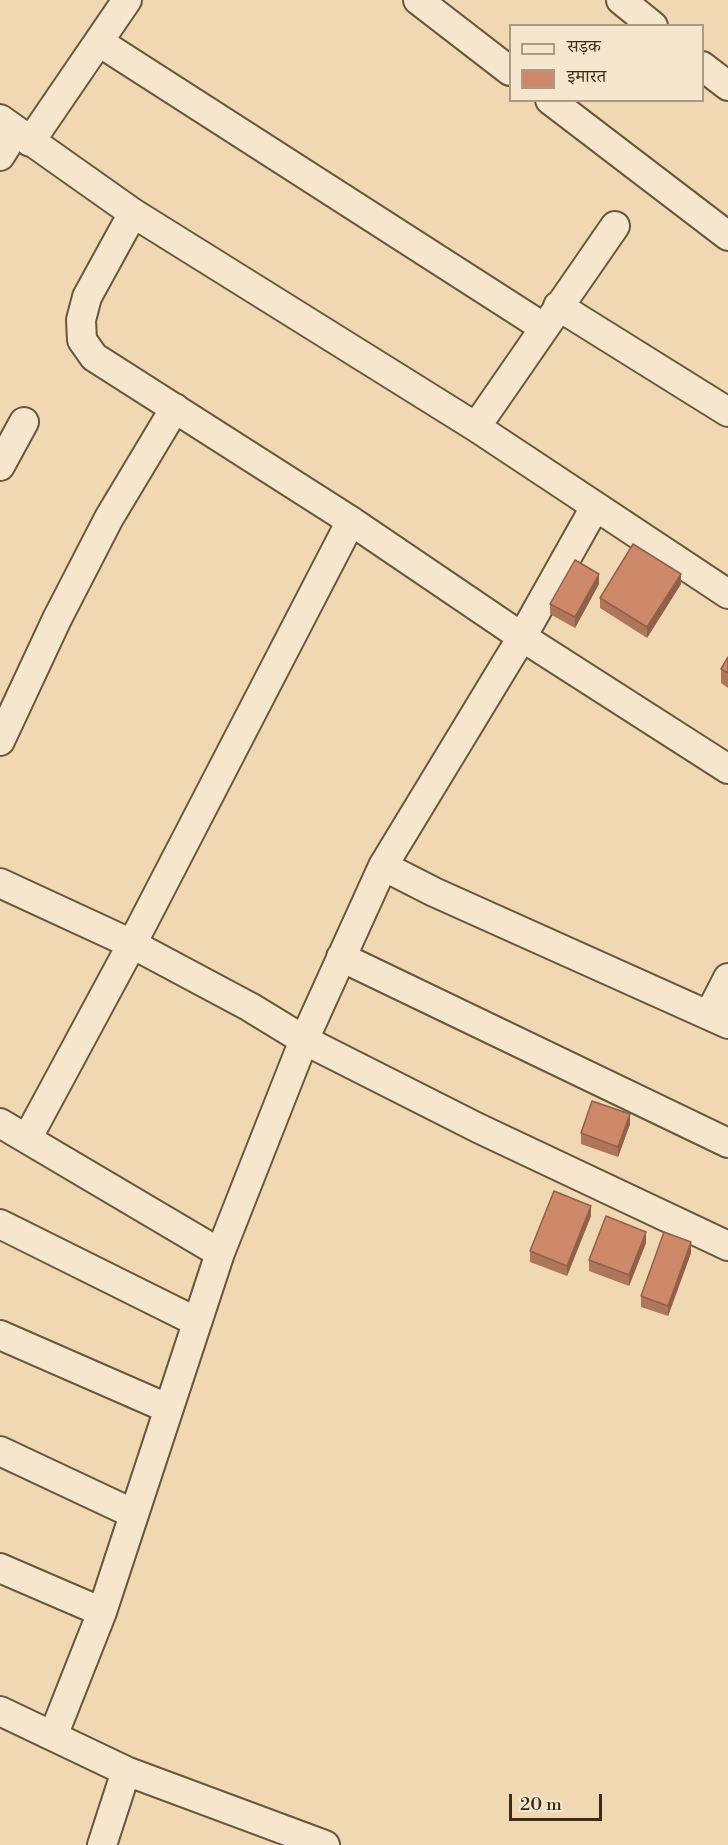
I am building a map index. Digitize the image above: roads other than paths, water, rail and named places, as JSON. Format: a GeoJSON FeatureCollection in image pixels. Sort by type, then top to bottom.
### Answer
{"type":"FeatureCollection","features":[{"type":"Feature","properties":{"kind":"street"},"geometry":{"type":"LineString","coordinates":[[0,156],[15,131],[99,42],[127,0]]}},
{"type":"Feature","properties":{"kind":"street"},"geometry":{"type":"LineString","coordinates":[[418,0],[509,70]]}},
{"type":"Feature","properties":{"kind":"street"},"geometry":{"type":"LineString","coordinates":[[621,0],[651,24]]}},
{"type":"Feature","properties":{"kind":"street"},"geometry":{"type":"LineString","coordinates":[[99,42],[550,317],[728,412]]}},
{"type":"Feature","properties":{"kind":"street"},"geometry":{"type":"LineString","coordinates":[[704,68],[728,86]]}},
{"type":"Feature","properties":{"kind":"street"},"geometry":{"type":"LineString","coordinates":[[553,102],[728,236]]}},
{"type":"Feature","properties":{"kind":"street"},"geometry":{"type":"LineString","coordinates":[[15,131],[133,213],[476,427],[728,594]]}},
{"type":"Feature","properties":{"kind":"street"},"geometry":{"type":"LineString","coordinates":[[133,213],[87,297],[81,320],[82,340],[94,357],[351,521],[522,637],[728,769]]}},
{"type":"Feature","properties":{"kind":"street"},"geometry":{"type":"LineString","coordinates":[[476,427],[615,226]]}},
{"type":"Feature","properties":{"kind":"street"},"geometry":{"type":"LineString","coordinates":[[0,741],[57,619],[104,528],[174,408]]}},
{"type":"Feature","properties":{"kind":"street"},"geometry":{"type":"LineString","coordinates":[[0,466],[24,422]]}},
{"type":"Feature","properties":{"kind":"street"},"geometry":{"type":"LineString","coordinates":[[53,1736],[102,1611],[132,1514],[220,1253],[304,1040],[383,866],[522,637],[595,507]]}},
{"type":"Feature","properties":{"kind":"street"},"geometry":{"type":"LineString","coordinates":[[27,1139],[132,944],[351,521]]}},
{"type":"Feature","properties":{"kind":"street"},"geometry":{"type":"LineString","coordinates":[[383,866],[434,892],[718,1019],[728,978]]}},
{"type":"Feature","properties":{"kind":"street"},"geometry":{"type":"LineString","coordinates":[[0,883],[132,944],[250,1007],[304,1040],[478,1128],[728,1246]]}},
{"type":"Feature","properties":{"kind":"street"},"geometry":{"type":"LineString","coordinates":[[342,957],[728,1143]]}},
{"type":"Feature","properties":{"kind":"street"},"geometry":{"type":"LineString","coordinates":[[0,1123],[220,1253]]}},
{"type":"Feature","properties":{"kind":"street"},"geometry":{"type":"LineString","coordinates":[[0,1224],[197,1322]]}},
{"type":"Feature","properties":{"kind":"street"},"geometry":{"type":"LineString","coordinates":[[0,1335],[167,1408]]}},
{"type":"Feature","properties":{"kind":"street"},"geometry":{"type":"LineString","coordinates":[[0,1451],[132,1514]]}},
{"type":"Feature","properties":{"kind":"street"},"geometry":{"type":"LineString","coordinates":[[0,1568],[102,1611]]}},
{"type":"Feature","properties":{"kind":"street"},"geometry":{"type":"LineString","coordinates":[[0,1711],[126,1772],[270,1827],[325,1845]]}},
{"type":"Feature","properties":{"kind":"street"},"geometry":{"type":"LineString","coordinates":[[102,1845],[126,1772]]}}]}
